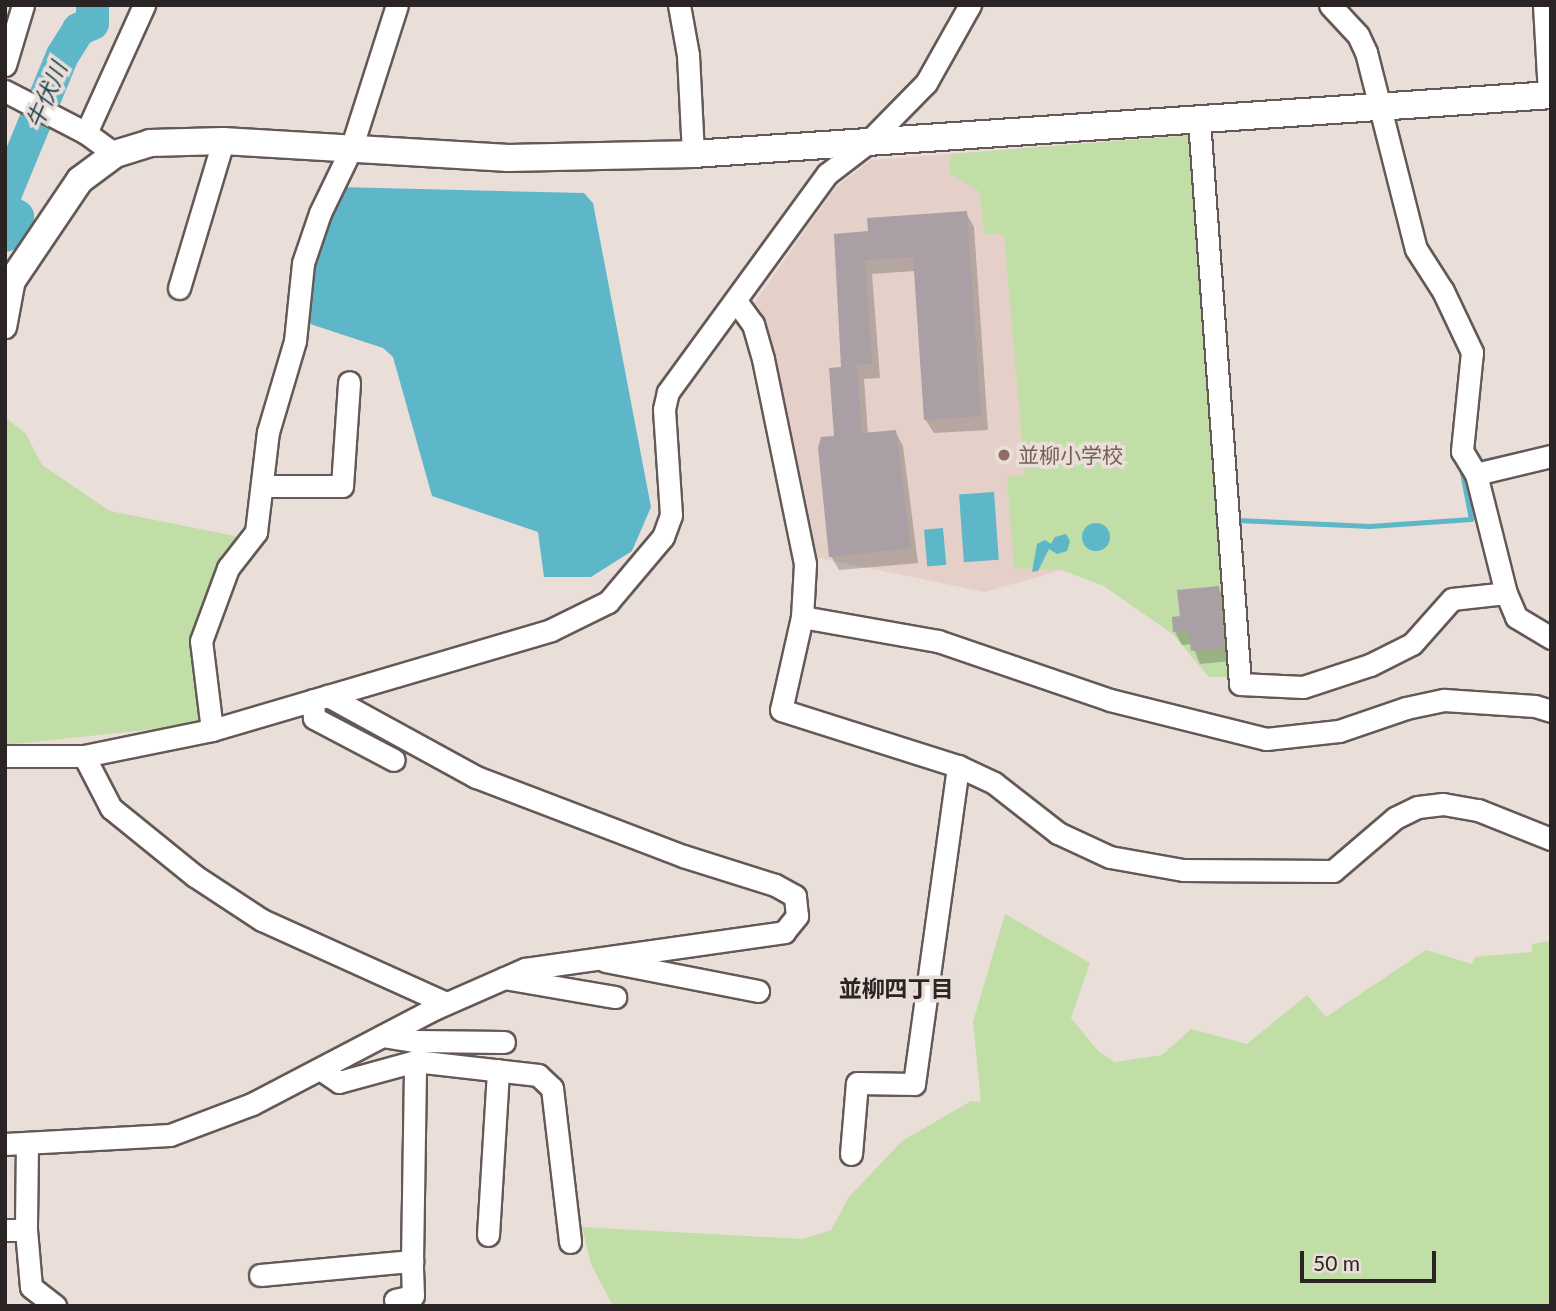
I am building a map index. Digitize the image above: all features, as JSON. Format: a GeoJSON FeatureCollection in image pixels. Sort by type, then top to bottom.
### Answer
{"type":"FeatureCollection","features":[{"type":"Feature","properties":{"kind":"street"},"geometry":{"type":"LineString","coordinates":[[5,65],[23,5]]}},
{"type":"Feature","properties":{"kind":"street"},"geometry":{"type":"LineString","coordinates":[[81,131],[144,5]]}},
{"type":"Feature","properties":{"kind":"street"},"geometry":{"type":"LineString","coordinates":[[212,730],[201,641],[228,568],[256,532],[268,432],[295,341],[303,264],[320,213],[351,149],[397,5]]}},
{"type":"Feature","properties":{"kind":"street"},"geometry":{"type":"LineString","coordinates":[[679,5],[688,55],[693,154]]}},
{"type":"Feature","properties":{"kind":"street"},"geometry":{"type":"LineString","coordinates":[[5,756],[84,756],[212,730],[551,631],[608,602],[663,537],[671,514],[664,409],[668,392],[827,174],[866,144],[926,83],[970,5]]}},
{"type":"Feature","properties":{"kind":"street"},"geometry":{"type":"LineString","coordinates":[[1330,5],[1358,35],[1380,106],[1416,249],[1443,291],[1472,352],[1462,451],[1476,474],[1506,593],[1516,617],[1551,638]]}},
{"type":"Feature","properties":{"kind":"street"},"geometry":{"type":"LineString","coordinates":[[5,327],[10,285],[80,180],[115,155],[150,143],[223,141],[508,158],[693,154],[1550,95],[1544,5]]}},
{"type":"Feature","properties":{"kind":"street"},"geometry":{"type":"LineString","coordinates":[[5,91],[81,131],[115,155]]}},
{"type":"Feature","properties":{"kind":"street"},"geometry":{"type":"LineString","coordinates":[[1199,120],[1240,684],[1303,687],[1359,669],[1412,644],[1452,599],[1506,593]]}},
{"type":"Feature","properties":{"kind":"street"},"geometry":{"type":"LineString","coordinates":[[179,288],[223,141]]}},
{"type":"Feature","properties":{"kind":"street"},"geometry":{"type":"LineString","coordinates":[[736,301],[753,324],[790,479],[805,564],[802,617],[780,710],[958,766],[994,783],[1058,833],[1100,852],[1183,870],[1333,871],[1395,818],[1418,807],[1443,804],[1478,810],[1551,839]]}},
{"type":"Feature","properties":{"kind":"street"},"geometry":{"type":"LineString","coordinates":[[263,486],[342,486],[349,382]]}},
{"type":"Feature","properties":{"kind":"street"},"geometry":{"type":"LineString","coordinates":[[1476,474],[1551,456]]}},
{"type":"Feature","properties":{"kind":"street"},"geometry":{"type":"LineString","coordinates":[[802,617],[938,641],[1110,701],[1266,739],[1339,731],[1406,708],[1444,700],[1535,706],[1551,711]]}},
{"type":"Feature","properties":{"kind":"street"},"geometry":{"type":"LineString","coordinates":[[320,698],[314,718],[394,760]]}},
{"type":"Feature","properties":{"kind":"street"},"geometry":{"type":"LineString","coordinates":[[5,1144],[170,1135],[214,1122],[446,1003],[525,969],[594,956],[784,932],[797,916],[795,895],[475,778],[320,698]]}},
{"type":"Feature","properties":{"kind":"street"},"geometry":{"type":"LineString","coordinates":[[84,756],[111,808],[195,876],[262,920],[446,1003]]}},
{"type":"Feature","properties":{"kind":"street"},"geometry":{"type":"LineString","coordinates":[[851,1154],[857,1083],[914,1084],[958,766]]}},
{"type":"Feature","properties":{"kind":"street"},"geometry":{"type":"LineString","coordinates":[[594,956],[608,963],[758,991]]}},
{"type":"Feature","properties":{"kind":"street"},"geometry":{"type":"LineString","coordinates":[[504,978],[615,997]]}},
{"type":"Feature","properties":{"kind":"street"},"geometry":{"type":"LineString","coordinates":[[382,1036],[415,1041],[504,1042]]}},
{"type":"Feature","properties":{"kind":"street"},"geometry":{"type":"LineString","coordinates":[[320,1069],[339,1082],[415,1061],[538,1075],[552,1088],[570,1242]]}},
{"type":"Feature","properties":{"kind":"street"},"geometry":{"type":"LineString","coordinates":[[395,1300],[413,1296],[415,1061]]}},
{"type":"Feature","properties":{"kind":"street"},"geometry":{"type":"LineString","coordinates":[[488,1235],[498,1070]]}},
{"type":"Feature","properties":{"kind":"street"},"geometry":{"type":"LineString","coordinates":[[27,1143],[16,1230],[31,1287],[55,1306]]}},
{"type":"Feature","properties":{"kind":"street"},"geometry":{"type":"LineString","coordinates":[[260,1275],[412,1261]]}},
{"type":"Feature","properties":{"kind":"shaded area","name":"並柳小学校"},"geometry":{"type":"Polygon","coordinates":[[[1195,135],[1209,677],[1174,635],[1104,586],[1062,570],[985,592],[814,557],[753,305],[835,188],[871,160],[1195,135]]]}},
{"type":"Feature","properties":{"kind":"green space"},"geometry":{"type":"Polygon","coordinates":[[[1195,135],[1229,677],[1209,677],[1174,635],[1104,586],[1062,570],[1014,568],[1007,477],[1025,475],[1004,234],[985,235],[979,191],[951,174],[949,162],[951,154],[1195,135]]]}},
{"type":"Feature","properties":{"kind":"green space"},"geometry":{"type":"Polygon","coordinates":[[[5,417],[26,434],[42,465],[110,511],[240,537],[219,569],[203,724],[5,745],[5,417]]]}},
{"type":"Feature","properties":{"kind":"green space"},"geometry":{"type":"Polygon","coordinates":[[[1005,914],[1090,963],[1071,1018],[1099,1052],[1115,1062],[1162,1055],[1191,1029],[1247,1044],[1307,995],[1326,1017],[1426,950],[1472,964],[1475,957],[1532,952],[1532,944],[1551,941],[1551,1306],[613,1306],[591,1264],[582,1227],[803,1239],[831,1230],[849,1197],[902,1141],[971,1101],[981,1102],[973,1022],[1005,914]]]}},
{"type":"Feature","properties":{"kind":"water"},"geometry":{"type":"Polygon","coordinates":[[[338,187],[584,193],[593,203],[651,507],[632,551],[591,577],[544,577],[538,532],[432,496],[393,357],[383,348],[301,321],[309,266],[338,187]]]}},
{"type":"Feature","properties":{"kind":"water"},"geometry":{"type":"Polygon","coordinates":[[[994,492],[999,560],[964,562],[959,494],[994,492]]]}},
{"type":"Feature","properties":{"kind":"water"},"geometry":{"type":"Polygon","coordinates":[[[1096,523],[1106,527],[1110,537],[1106,547],[1096,551],[1086,547],[1082,537],[1086,527],[1096,523]]]}},
{"type":"Feature","properties":{"kind":"water"},"geometry":{"type":"Polygon","coordinates":[[[943,528],[946,565],[927,567],[924,530],[943,528]]]}},
{"type":"Feature","properties":{"kind":"water"},"geometry":{"type":"Polygon","coordinates":[[[1066,534],[1070,541],[1067,551],[1057,554],[1049,549],[1038,571],[1032,572],[1037,544],[1045,540],[1051,544],[1055,537],[1066,534]]]}},
{"type":"Feature","properties":{"kind":"building"},"geometry":{"type":"Polygon","coordinates":[[[967,211],[981,416],[924,420],[913,257],[865,260],[872,364],[857,365],[862,433],[896,430],[911,548],[829,557],[818,448],[821,437],[834,436],[829,368],[841,367],[834,234],[868,231],[867,218],[967,211]]]}},
{"type":"Feature","properties":{"kind":"building"},"geometry":{"type":"Polygon","coordinates":[[[1219,586],[1224,648],[1191,651],[1189,631],[1173,632],[1172,617],[1180,616],[1177,590],[1219,586]]]}},
{"type":"Feature","properties":{"kind":"waterway","name":"牛伏川"},"geometry":{"type":"LineString","coordinates":[[5,193],[62,55],[78,29],[92,23],[92,5]]}},
{"type":"Feature","properties":{"kind":"waterway","name":"牛伏川"},"geometry":{"type":"LineString","coordinates":[[5,209],[17,216],[5,235]]}},
{"type":"Feature","properties":{"kind":"waterway"},"geometry":{"type":"LineString","coordinates":[[1483,461],[1542,448]]}},
{"type":"Feature","properties":{"kind":"waterway"},"geometry":{"type":"LineString","coordinates":[[1237,520],[1370,526],[1471,519],[1461,467]]}},
{"type":"Feature","properties":{"kind":"place","name":"並柳小学校"},"geometry":{"type":"Point","coordinates":[1004,455]}},
{"type":"Feature","properties":{"kind":"district","name":"並柳四丁目"},"geometry":{"type":"Point","coordinates":[896,988]}}]}
